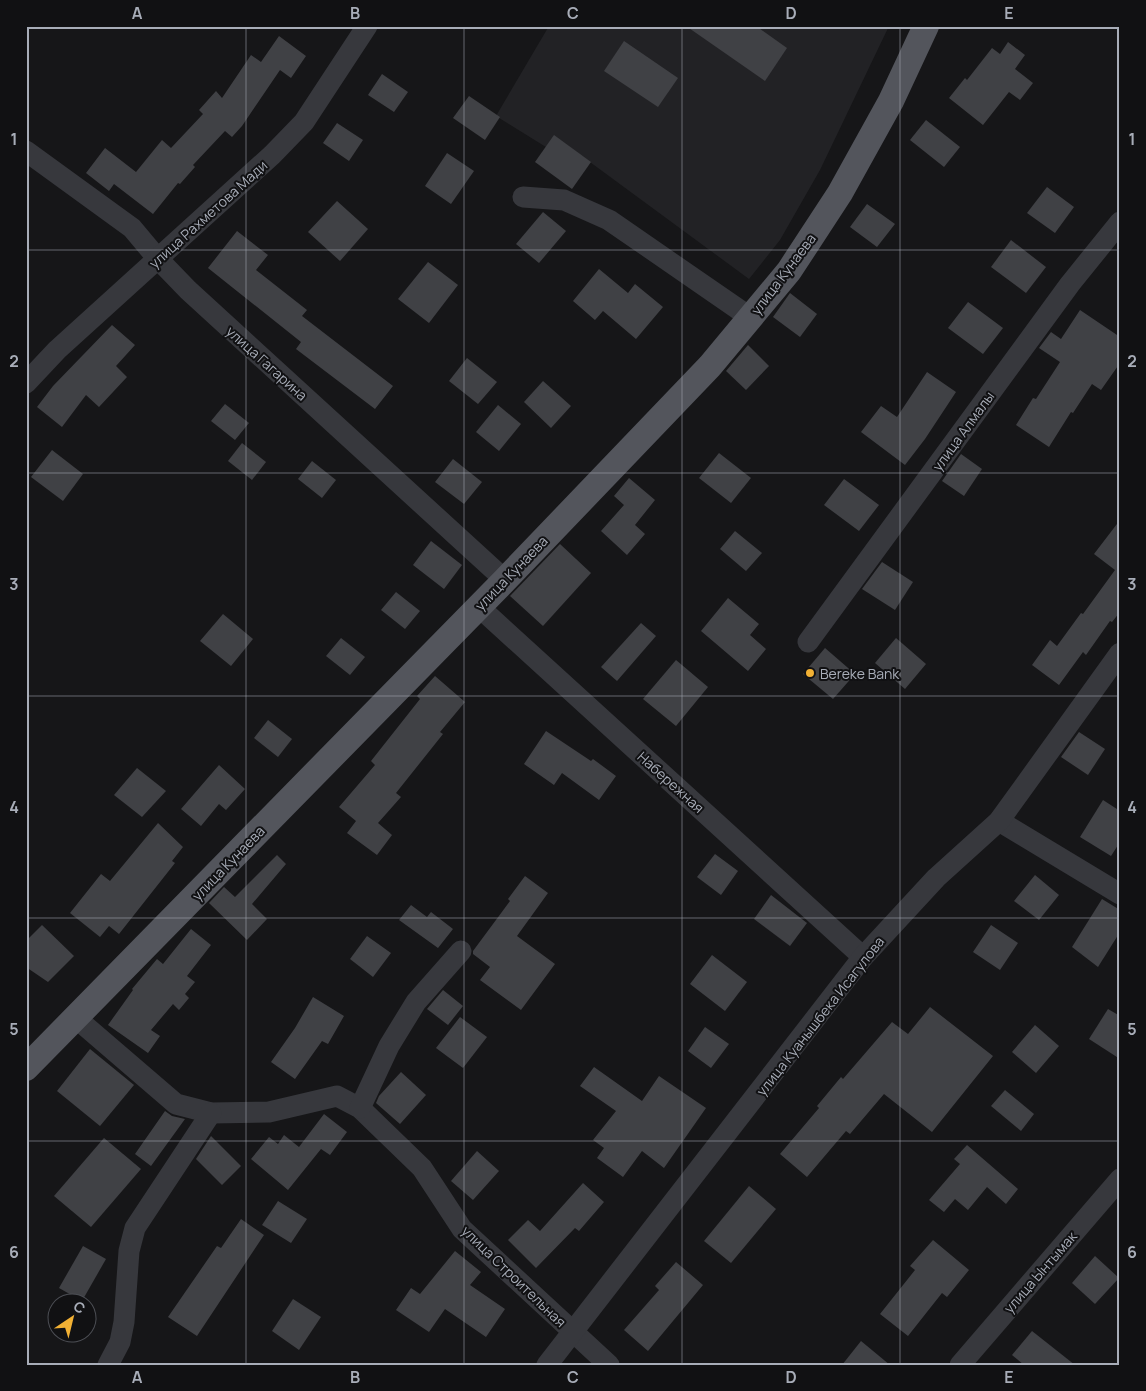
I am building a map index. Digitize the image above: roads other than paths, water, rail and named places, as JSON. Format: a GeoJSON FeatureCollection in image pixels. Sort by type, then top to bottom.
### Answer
{"type":"FeatureCollection","features":[{"type":"Feature","properties":{"kind":"main road","name":"улица Кунаева"},"geometry":{"type":"LineString","coordinates":[[26,1068],[505,580],[710,366],[789,272],[840,193],[891,101],[926,26]]}},
{"type":"Feature","properties":{"kind":"street","name":"улица Рахметова Мади"},"geometry":{"type":"LineString","coordinates":[[26,383],[57,350],[272,156],[304,122],[367,26]]}},
{"type":"Feature","properties":{"kind":"street","name":"улица Гагарина"},"geometry":{"type":"LineString","coordinates":[[26,151],[132,228],[188,290],[505,580]]}},
{"type":"Feature","properties":{"kind":"street"},"geometry":{"type":"LineString","coordinates":[[523,197],[564,200],[609,220],[751,318]]}},
{"type":"Feature","properties":{"kind":"street","name":"улица Алмалы"},"geometry":{"type":"LineString","coordinates":[[808,642],[1070,284],[1120,222]]}},
{"type":"Feature","properties":{"kind":"street","name":"Набережная"},"geometry":{"type":"LineString","coordinates":[[478,606],[863,957]]}},
{"type":"Feature","properties":{"kind":"street","name":"улица Куанышбека Исагулова"},"geometry":{"type":"LineString","coordinates":[[547,1365],[863,957],[936,878],[998,821],[1120,653]]}},
{"type":"Feature","properties":{"kind":"street"},"geometry":{"type":"LineString","coordinates":[[998,821],[1120,894]]}},
{"type":"Feature","properties":{"kind":"street"},"geometry":{"type":"LineString","coordinates":[[360,1108],[389,1046],[416,1002],[461,951]]}},
{"type":"Feature","properties":{"kind":"street","name":"улица Строительная"},"geometry":{"type":"LineString","coordinates":[[76,1018],[176,1104],[211,1113],[269,1112],[337,1096],[360,1108],[422,1168],[462,1229],[609,1365]]}},
{"type":"Feature","properties":{"kind":"street"},"geometry":{"type":"LineString","coordinates":[[108,1365],[120,1342],[124,1322],[129,1252],[135,1228],[211,1113]]}},
{"type":"Feature","properties":{"kind":"street","name":"улица Ынтымак"},"geometry":{"type":"LineString","coordinates":[[960,1365],[1120,1179]]}},
{"type":"Feature","properties":{"kind":"place","name":"Bereke Bank"},"geometry":{"type":"Point","coordinates":[810,673]}}]}
